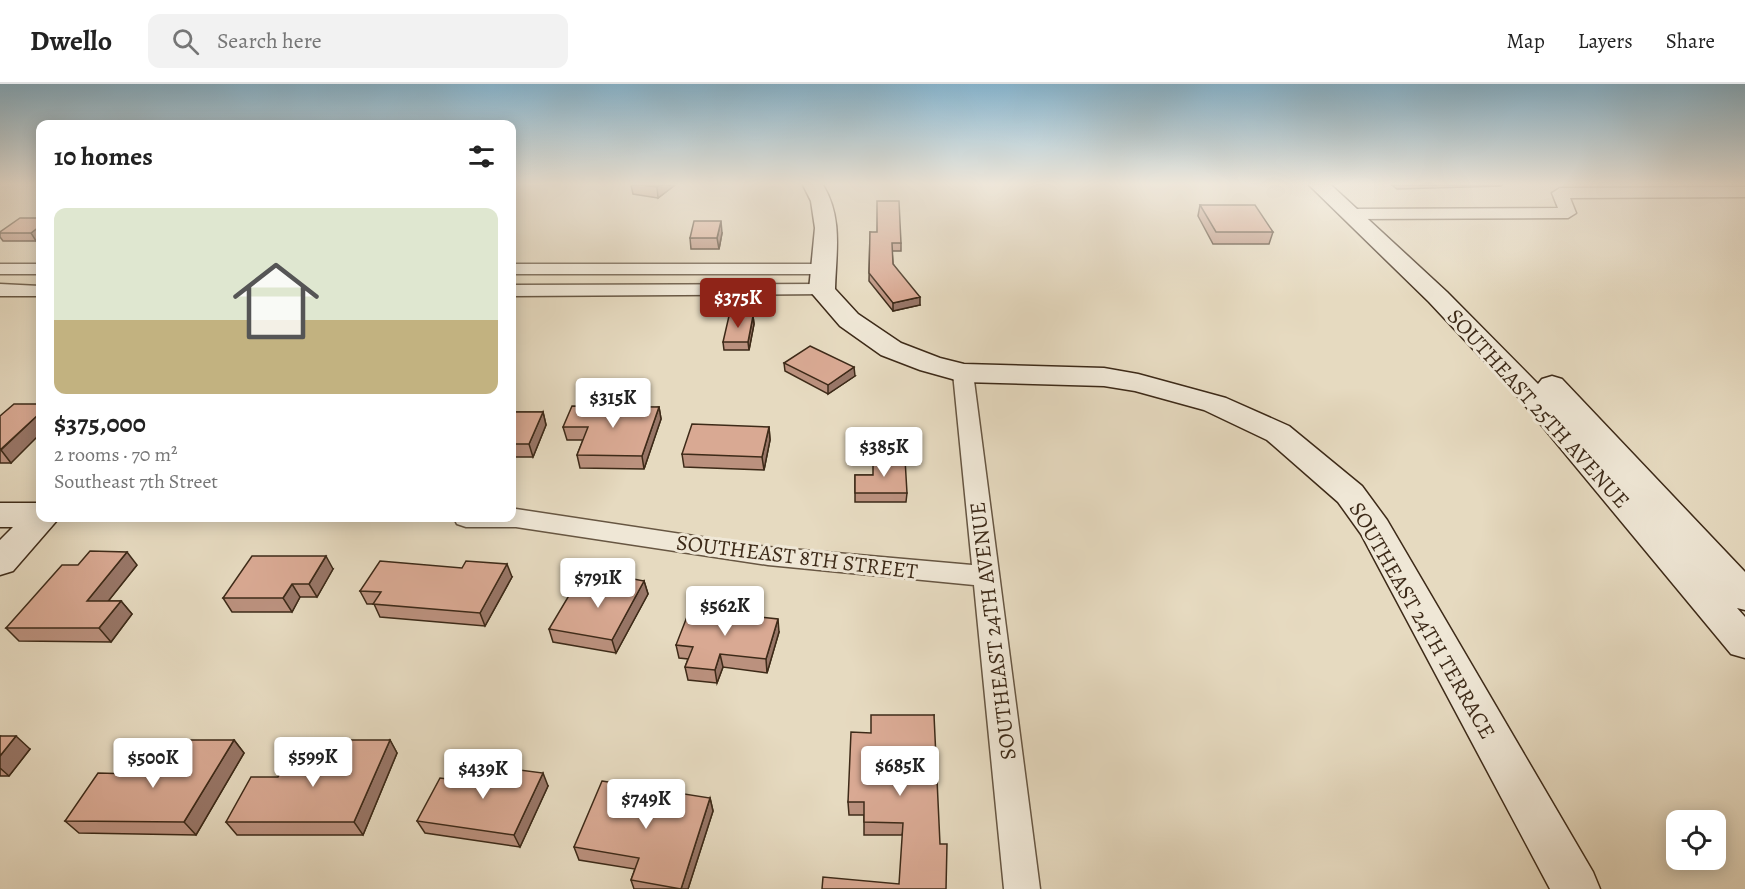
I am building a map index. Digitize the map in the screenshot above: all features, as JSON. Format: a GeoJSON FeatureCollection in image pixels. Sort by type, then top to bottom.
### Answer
{"type":"FeatureCollection","features":[{"type":"Feature","properties":{"kind":"main road"},"geometry":{"type":"LineString","coordinates":[[823,280],[825,223]]}},
{"type":"Feature","properties":{"kind":"main road","name":"SOUTHEAST 25TH AVENUE"},"geometry":{"type":"LineString","coordinates":[[1371,223],[1438,297],[1528,390],[1745,643]]}},
{"type":"Feature","properties":{"kind":"main road","name":"SOUTHEAST 25TH AVENUE"},"geometry":{"type":"LineString","coordinates":[[1373,223],[1462,295],[1556,389],[1745,596]]}},
{"type":"Feature","properties":{"kind":"main road","name":"SOUTHEAST 24TH TERRACE"},"geometry":{"type":"LineString","coordinates":[[823,280],[849,320],[891,349],[963,373],[1104,377],[1138,383],[1215,404],[1278,433],[1350,494],[1375,529],[1576,889]]}},
{"type":"Feature","properties":{"kind":"main road"},"geometry":{"type":"LineString","coordinates":[[0,515],[36,516]]}},
{"type":"Feature","properties":{"kind":"main road"},"geometry":{"type":"LineString","coordinates":[[0,562],[36,522]]}},
{"type":"Feature","properties":{"kind":"street"},"geometry":{"type":"LineString","coordinates":[[0,269],[36,269]]}},
{"type":"Feature","properties":{"kind":"street"},"geometry":{"type":"LineString","coordinates":[[516,269],[823,280]]}},
{"type":"Feature","properties":{"kind":"street"},"geometry":{"type":"LineString","coordinates":[[516,291],[823,280]]}},
{"type":"Feature","properties":{"kind":"street"},"geometry":{"type":"LineString","coordinates":[[0,290],[36,291]]}},
{"type":"Feature","properties":{"kind":"street","name":"SOUTHEAST 24TH AVENUE"},"geometry":{"type":"LineString","coordinates":[[963,373],[1022,889]]}},
{"type":"Feature","properties":{"kind":"street","name":"SOUTHEAST 8TH STREET"},"geometry":{"type":"LineString","coordinates":[[516,518],[768,556],[985,576]]}},
{"type":"Feature","properties":{"kind":"building"},"geometry":{"type":"Polygon","coordinates":[[[13,223],[36,223],[36,229],[31,233],[0,232],[13,223]]]}},
{"type":"Feature","properties":{"kind":"building"},"geometry":{"type":"Polygon","coordinates":[[[694,223],[721,223],[717,238],[690,238],[694,223]]]}},
{"type":"Feature","properties":{"kind":"building"},"geometry":{"type":"Polygon","coordinates":[[[877,223],[900,223],[901,243],[892,243],[893,264],[920,297],[893,303],[869,273],[870,232],[877,232],[877,223]]]}},
{"type":"Feature","properties":{"kind":"building"},"geometry":{"type":"Polygon","coordinates":[[[1210,223],[1267,223],[1273,232],[1216,232],[1210,223]]]}},
{"type":"Feature","properties":{"kind":"building"},"geometry":{"type":"Polygon","coordinates":[[[729,316],[753,316],[748,342],[723,342],[729,316]]]}},
{"type":"Feature","properties":{"kind":"building"},"geometry":{"type":"Polygon","coordinates":[[[810,346],[854,367],[828,385],[784,363],[810,346]]]}},
{"type":"Feature","properties":{"kind":"building"},"geometry":{"type":"Polygon","coordinates":[[[14,404],[36,404],[36,417],[0,450],[0,416],[14,404]]]}},
{"type":"Feature","properties":{"kind":"building"},"geometry":{"type":"Polygon","coordinates":[[[572,406],[659,407],[642,456],[577,455],[588,427],[563,427],[572,406]]]}},
{"type":"Feature","properties":{"kind":"building"},"geometry":{"type":"Polygon","coordinates":[[[516,412],[543,412],[529,444],[516,444],[516,412]]]}},
{"type":"Feature","properties":{"kind":"building"},"geometry":{"type":"Polygon","coordinates":[[[692,424],[769,427],[762,457],[682,454],[692,424]]]}},
{"type":"Feature","properties":{"kind":"building"},"geometry":{"type":"Polygon","coordinates":[[[873,459],[905,459],[907,493],[855,493],[855,475],[873,475],[873,459]]]}},
{"type":"Feature","properties":{"kind":"building"},"geometry":{"type":"Polygon","coordinates":[[[90,551],[127,552],[87,601],[121,601],[99,628],[6,628],[62,565],[78,565],[90,551]]]}},
{"type":"Feature","properties":{"kind":"building"},"geometry":{"type":"Polygon","coordinates":[[[252,556],[326,556],[309,584],[292,584],[283,598],[223,598],[252,556]]]}},
{"type":"Feature","properties":{"kind":"building"},"geometry":{"type":"Polygon","coordinates":[[[380,561],[462,568],[466,561],[507,564],[480,613],[373,604],[381,592],[360,591],[380,561]]]}},
{"type":"Feature","properties":{"kind":"building"},"geometry":{"type":"Polygon","coordinates":[[[613,575],[644,581],[612,640],[549,629],[574,587],[603,592],[613,575]]]}},
{"type":"Feature","properties":{"kind":"building"},"geometry":{"type":"Polygon","coordinates":[[[690,609],[778,619],[766,659],[720,654],[715,670],[685,667],[693,647],[676,645],[690,609]]]}},
{"type":"Feature","properties":{"kind":"building"},"geometry":{"type":"Polygon","coordinates":[[[871,715],[934,715],[940,844],[947,844],[946,889],[822,889],[823,877],[899,884],[903,823],[864,822],[864,802],[848,802],[851,732],[871,733],[871,715]]]}},
{"type":"Feature","properties":{"kind":"building"},"geometry":{"type":"Polygon","coordinates":[[[0,736],[16,736],[0,756],[0,736]]]}},
{"type":"Feature","properties":{"kind":"building"},"geometry":{"type":"Polygon","coordinates":[[[190,740],[234,740],[184,822],[65,821],[98,773],[168,775],[190,740]]]}},
{"type":"Feature","properties":{"kind":"building"},"geometry":{"type":"Polygon","coordinates":[[[351,740],[390,740],[354,822],[226,822],[251,777],[278,777],[288,759],[342,759],[351,740]]]}},
{"type":"Feature","properties":{"kind":"building"},"geometry":{"type":"Polygon","coordinates":[[[473,764],[543,773],[514,835],[417,821],[440,778],[464,781],[473,764]]]}},
{"type":"Feature","properties":{"kind":"building"},"geometry":{"type":"Polygon","coordinates":[[[602,781],[710,798],[681,889],[631,880],[639,858],[574,847],[602,781]]]}}]}
